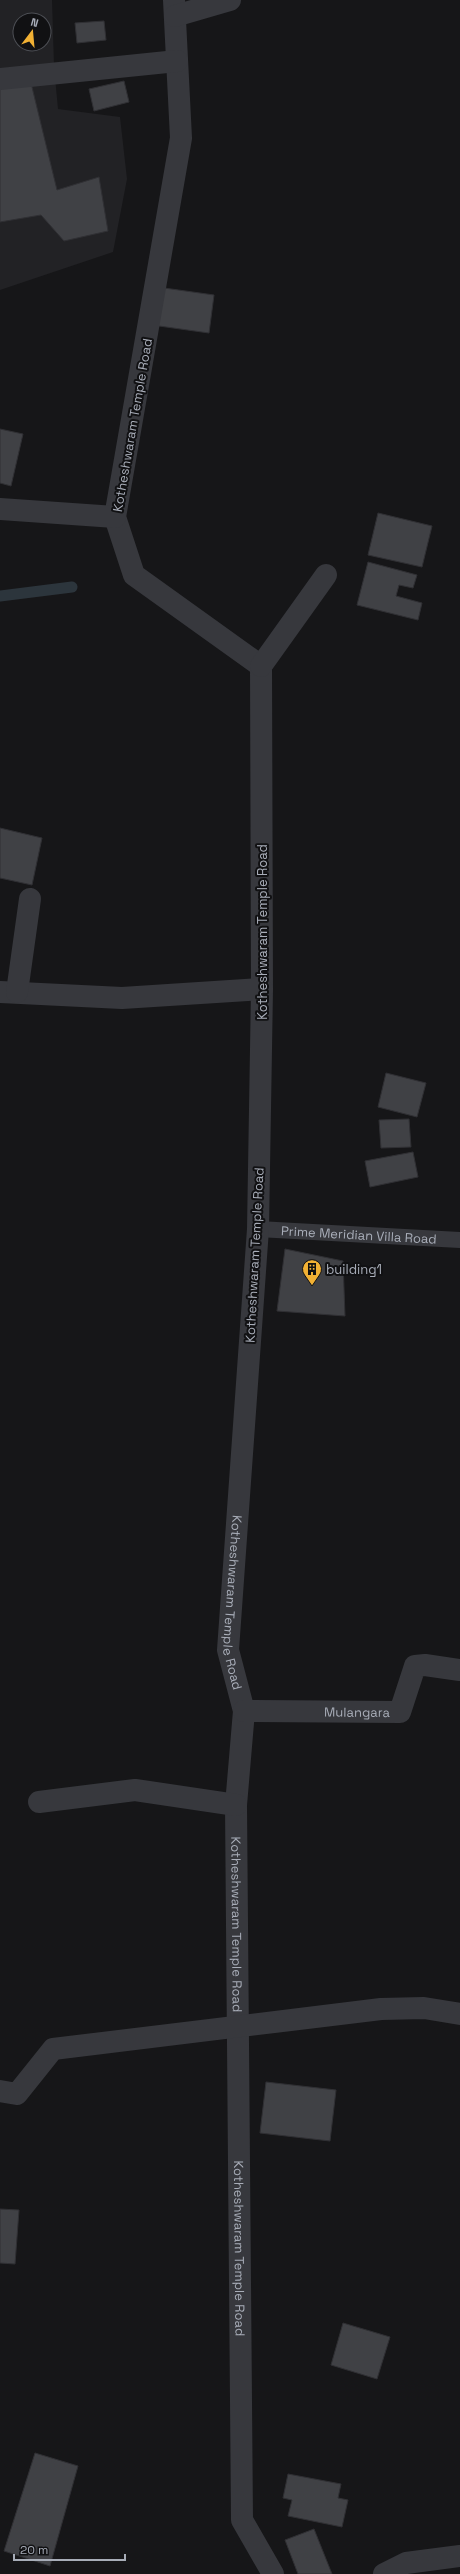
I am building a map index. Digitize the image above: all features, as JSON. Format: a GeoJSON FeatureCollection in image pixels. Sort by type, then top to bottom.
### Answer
{"type":"FeatureCollection","features":[{"type":"Feature","properties":{"kind":"street"},"geometry":{"type":"LineString","coordinates":[[174,8],[230,0]]}},
{"type":"Feature","properties":{"kind":"street","name":"Kotheshwaram Temple Road"},"geometry":{"type":"LineString","coordinates":[[174,8],[181,138],[115,517],[134,575],[261,666],[262,989],[258,1229],[228,1650],[244,1711],[236,1805],[242,2520],[273,2574]]}},
{"type":"Feature","properties":{"kind":"street"},"geometry":{"type":"LineString","coordinates":[[0,79],[177,61]]}},
{"type":"Feature","properties":{"kind":"street"},"geometry":{"type":"LineString","coordinates":[[0,509],[115,517]]}},
{"type":"Feature","properties":{"kind":"street"},"geometry":{"type":"LineString","coordinates":[[261,666],[326,575]]}},
{"type":"Feature","properties":{"kind":"street"},"geometry":{"type":"LineString","coordinates":[[30,899],[8,992],[122,998],[262,989]]}},
{"type":"Feature","properties":{"kind":"street","name":"Mulangara"},"geometry":{"type":"LineString","coordinates":[[244,1711],[400,1712],[416,1666],[425,1665],[460,1670]]}},
{"type":"Feature","properties":{"kind":"street"},"geometry":{"type":"LineString","coordinates":[[39,1802],[135,1790],[236,1805]]}},
{"type":"Feature","properties":{"kind":"street"},"geometry":{"type":"LineString","coordinates":[[0,2091],[16,2094],[53,2049],[381,2009],[424,2008],[460,2014]]}},
{"type":"Feature","properties":{"kind":"street"},"geometry":{"type":"LineString","coordinates":[[384,2574],[406,2563],[460,2556]]}},
{"type":"Feature","properties":{"kind":"lane","name":"Prime Meridian Villa Road"},"geometry":{"type":"LineString","coordinates":[[258,1229],[460,1240]]}},
{"type":"Feature","properties":{"kind":"shaded area"},"geometry":{"type":"Polygon","coordinates":[[[0,0],[52,0],[54,66],[58,109],[120,117],[127,179],[113,252],[0,290],[0,0]]]}},
{"type":"Feature","properties":{"kind":"building"},"geometry":{"type":"Polygon","coordinates":[[[104,21],[106,40],[77,43],[75,23],[104,21]]]}},
{"type":"Feature","properties":{"kind":"building"},"geometry":{"type":"Polygon","coordinates":[[[124,81],[129,102],[94,111],[89,89],[124,81]]]}},
{"type":"Feature","properties":{"kind":"building"},"geometry":{"type":"Polygon","coordinates":[[[31,83],[57,190],[99,177],[108,231],[64,241],[41,215],[0,222],[0,87],[31,83]]]}},
{"type":"Feature","properties":{"kind":"building"},"geometry":{"type":"Polygon","coordinates":[[[157,287],[214,295],[209,333],[152,325],[157,287]]]}},
{"type":"Feature","properties":{"kind":"building"},"geometry":{"type":"Polygon","coordinates":[[[0,429],[23,434],[11,486],[0,483],[0,429]]]}},
{"type":"Feature","properties":{"kind":"building"},"geometry":{"type":"Polygon","coordinates":[[[378,513],[432,526],[422,567],[368,555],[378,513]]]}},
{"type":"Feature","properties":{"kind":"building"},"geometry":{"type":"Polygon","coordinates":[[[368,562],[417,575],[413,588],[399,585],[396,596],[422,603],[418,620],[357,605],[368,562]]]}},
{"type":"Feature","properties":{"kind":"building"},"geometry":{"type":"Polygon","coordinates":[[[0,828],[42,838],[32,885],[0,878],[0,828]]]}},
{"type":"Feature","properties":{"kind":"building"},"geometry":{"type":"Polygon","coordinates":[[[386,1073],[426,1083],[417,1117],[378,1107],[386,1073]]]}},
{"type":"Feature","properties":{"kind":"building"},"geometry":{"type":"Polygon","coordinates":[[[409,1119],[411,1147],[381,1148],[379,1120],[409,1119]]]}},
{"type":"Feature","properties":{"kind":"building"},"geometry":{"type":"Polygon","coordinates":[[[413,1152],[418,1177],[370,1187],[365,1161],[413,1152]]]}},
{"type":"Feature","properties":{"kind":"building","name":"building1"},"geometry":{"type":"Polygon","coordinates":[[[285,1249],[343,1261],[345,1316],[277,1311],[285,1249]]]}},
{"type":"Feature","properties":{"kind":"building"},"geometry":{"type":"Polygon","coordinates":[[[266,2082],[336,2090],[330,2141],[260,2133],[266,2082]]]}},
{"type":"Feature","properties":{"kind":"building"},"geometry":{"type":"Polygon","coordinates":[[[0,2209],[19,2210],[15,2264],[0,2263],[0,2209]]]}},
{"type":"Feature","properties":{"kind":"building"},"geometry":{"type":"Polygon","coordinates":[[[343,2323],[390,2337],[377,2379],[331,2365],[343,2323]]]}},
{"type":"Feature","properties":{"kind":"building"},"geometry":{"type":"Polygon","coordinates":[[[35,2453],[78,2466],[50,2566],[4,2551],[35,2453]]]}},
{"type":"Feature","properties":{"kind":"building"},"geometry":{"type":"Polygon","coordinates":[[[288,2474],[341,2484],[338,2498],[348,2500],[342,2527],[288,2516],[292,2500],[283,2498],[288,2474]]]}},
{"type":"Feature","properties":{"kind":"building"},"geometry":{"type":"Polygon","coordinates":[[[314,2529],[332,2574],[298,2574],[285,2540],[314,2529]]]}},
{"type":"Feature","properties":{"kind":"waterway"},"geometry":{"type":"LineString","coordinates":[[0,596],[72,587]]}},
{"type":"Feature","properties":{"kind":"place","name":"building1"},"geometry":{"type":"Point","coordinates":[312,1286]}}]}
